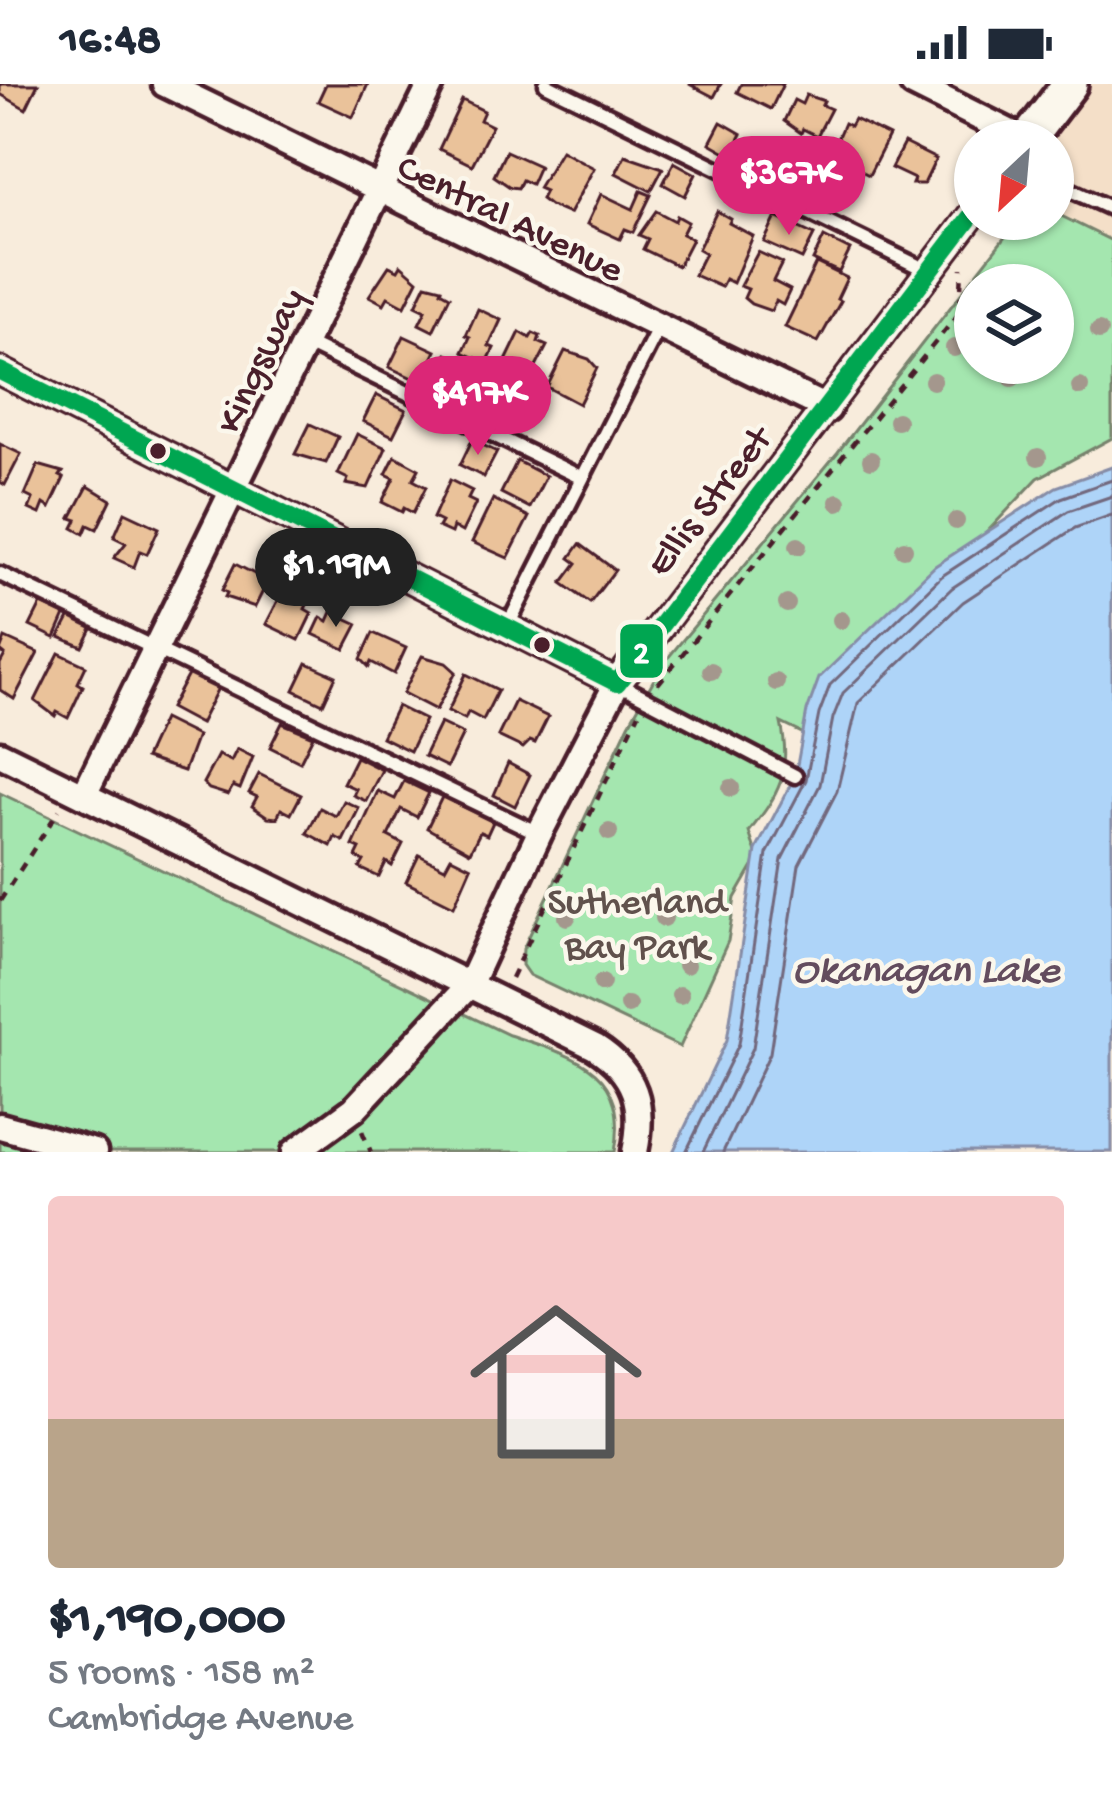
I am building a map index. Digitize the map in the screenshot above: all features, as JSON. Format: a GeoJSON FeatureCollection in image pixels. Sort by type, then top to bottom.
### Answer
{"type":"FeatureCollection","features":[{"type":"Feature","properties":{"kind":"street","name":"Central Avenue"},"geometry":{"type":"LineString","coordinates":[[165,84],[828,409]]}},
{"type":"Feature","properties":{"kind":"street","name":"Kingsway"},"geometry":{"type":"LineString","coordinates":[[84,795],[431,84]]}},
{"type":"Feature","properties":{"kind":"street"},"geometry":{"type":"LineString","coordinates":[[913,84],[987,120]]}},
{"type":"Feature","properties":{"kind":"street"},"geometry":{"type":"LineString","coordinates":[[1043,120],[1070,84]]}},
{"type":"Feature","properties":{"kind":"street","name":"Ellis Street"},"geometry":{"type":"LineString","coordinates":[[295,1152],[354,1109],[469,985],[617,683],[954,239]]}},
{"type":"Feature","properties":{"kind":"street"},"geometry":{"type":"LineString","coordinates":[[0,371],[617,683]]}},
{"type":"Feature","properties":{"kind":"street"},"geometry":{"type":"LineString","coordinates":[[0,754],[595,1047],[631,1079],[640,1107],[635,1152]]}},
{"type":"Feature","properties":{"kind":"street"},"geometry":{"type":"LineString","coordinates":[[0,1126],[94,1152]]}},
{"type":"Feature","properties":{"kind":"lane"},"geometry":{"type":"LineString","coordinates":[[546,84],[929,272]]}},
{"type":"Feature","properties":{"kind":"lane"},"geometry":{"type":"LineString","coordinates":[[1074,192],[1112,209]]}},
{"type":"Feature","properties":{"kind":"lane"},"geometry":{"type":"LineString","coordinates":[[506,628],[658,326]]}},
{"type":"Feature","properties":{"kind":"lane"},"geometry":{"type":"LineString","coordinates":[[305,343],[582,478]]}},
{"type":"Feature","properties":{"kind":"lane"},"geometry":{"type":"LineString","coordinates":[[0,574],[539,834]]}},
{"type":"Feature","properties":{"kind":"lane"},"geometry":{"type":"LineString","coordinates":[[617,683],[795,776]]}},
{"type":"Feature","properties":{"kind":"path"},"geometry":{"type":"LineString","coordinates":[[501,1000],[646,699],[960,312],[967,240]]}},
{"type":"Feature","properties":{"kind":"path"},"geometry":{"type":"LineString","coordinates":[[0,901],[62,806],[84,795]]}},
{"type":"Feature","properties":{"kind":"shaded area"},"geometry":{"type":"Polygon","coordinates":[[[1071,84],[1112,84],[1112,241],[1074,222],[1074,120],[1044,120],[1071,84]]]}},
{"type":"Feature","properties":{"kind":"green space","name":"Sutherland Bay Park"},"geometry":{"type":"Polygon","coordinates":[[[1074,222],[1112,241],[1112,438],[1038,478],[885,640],[833,748],[781,723],[785,756],[780,782],[749,832],[756,853],[754,865],[735,898],[728,941],[680,1047],[529,975],[522,965],[523,949],[629,724],[662,665],[954,303],[954,384],[1074,384],[1074,264],[984,264],[1003,240],[1074,240],[1074,222]]]}},
{"type":"Feature","properties":{"kind":"green space"},"geometry":{"type":"Polygon","coordinates":[[[0,793],[509,1035],[575,1059],[605,1084],[614,1102],[615,1152],[0,1152],[0,793]]]}},
{"type":"Feature","properties":{"kind":"water","name":"Okanagan Lake"},"geometry":{"type":"Polygon","coordinates":[[[1112,467],[1112,1152],[673,1152],[727,1040],[756,850],[795,776],[807,711],[819,678],[935,566],[1056,487],[1112,467]]]}},
{"type":"Feature","properties":{"kind":"building"},"geometry":{"type":"Polygon","coordinates":[[[0,84],[38,84],[26,109],[0,94],[0,84]]]}},
{"type":"Feature","properties":{"kind":"building"},"geometry":{"type":"Polygon","coordinates":[[[326,84],[368,84],[353,117],[318,101],[326,84]]]}},
{"type":"Feature","properties":{"kind":"building"},"geometry":{"type":"Polygon","coordinates":[[[689,84],[721,84],[714,97],[689,84]]]}},
{"type":"Feature","properties":{"kind":"building"},"geometry":{"type":"Polygon","coordinates":[[[741,84],[783,84],[771,109],[737,92],[741,84]]]}},
{"type":"Feature","properties":{"kind":"building"},"geometry":{"type":"Polygon","coordinates":[[[806,95],[831,109],[817,136],[803,129],[801,133],[784,121],[794,100],[802,104],[806,95]]]}},
{"type":"Feature","properties":{"kind":"building"},"geometry":{"type":"Polygon","coordinates":[[[462,100],[484,111],[480,120],[492,126],[472,165],[439,149],[462,100]]]}},
{"type":"Feature","properties":{"kind":"building"},"geometry":{"type":"Polygon","coordinates":[[[854,119],[889,136],[869,175],[830,155],[844,123],[850,126],[854,119]]]}},
{"type":"Feature","properties":{"kind":"building"},"geometry":{"type":"Polygon","coordinates":[[[721,122],[742,134],[731,155],[710,143],[721,122]]]}},
{"type":"Feature","properties":{"kind":"building"},"geometry":{"type":"Polygon","coordinates":[[[904,143],[936,159],[924,184],[912,184],[914,179],[891,168],[904,143]]]}},
{"type":"Feature","properties":{"kind":"building"},"geometry":{"type":"Polygon","coordinates":[[[561,150],[594,168],[569,214],[541,199],[545,191],[538,188],[561,150]]]}},
{"type":"Feature","properties":{"kind":"building"},"geometry":{"type":"Polygon","coordinates":[[[506,151],[539,166],[531,184],[522,180],[518,188],[510,187],[494,176],[506,151]]]}},
{"type":"Feature","properties":{"kind":"building"},"geometry":{"type":"Polygon","coordinates":[[[625,155],[663,168],[651,191],[616,173],[625,155]]]}},
{"type":"Feature","properties":{"kind":"building"},"geometry":{"type":"Polygon","coordinates":[[[674,162],[696,174],[685,196],[663,184],[674,162]]]}},
{"type":"Feature","properties":{"kind":"building"},"geometry":{"type":"Polygon","coordinates":[[[641,191],[651,195],[633,232],[625,229],[620,239],[587,224],[601,194],[633,209],[641,191]]]}},
{"type":"Feature","properties":{"kind":"building"},"geometry":{"type":"Polygon","coordinates":[[[656,211],[688,222],[682,234],[692,239],[678,266],[643,249],[648,239],[639,235],[656,211]]]}},
{"type":"Feature","properties":{"kind":"building"},"geometry":{"type":"Polygon","coordinates":[[[717,211],[753,236],[733,283],[725,279],[721,287],[694,275],[705,253],[698,249],[717,211]]]}},
{"type":"Feature","properties":{"kind":"building"},"geometry":{"type":"Polygon","coordinates":[[[776,217],[814,235],[802,259],[764,242],[776,217]]]}},
{"type":"Feature","properties":{"kind":"building"},"geometry":{"type":"Polygon","coordinates":[[[824,237],[850,250],[839,272],[813,260],[824,237]]]}},
{"type":"Feature","properties":{"kind":"building"},"geometry":{"type":"Polygon","coordinates":[[[758,252],[782,263],[773,281],[790,290],[783,305],[776,301],[771,311],[751,304],[744,298],[748,289],[740,286],[758,252]]]}},
{"type":"Feature","properties":{"kind":"building"},"geometry":{"type":"Polygon","coordinates":[[[816,263],[847,278],[837,299],[841,301],[818,342],[785,327],[816,263]]]}},
{"type":"Feature","properties":{"kind":"building"},"geometry":{"type":"Polygon","coordinates":[[[401,265],[418,280],[405,306],[388,297],[384,304],[369,296],[389,266],[398,270],[401,265]]]}},
{"type":"Feature","properties":{"kind":"building"},"geometry":{"type":"Polygon","coordinates":[[[426,284],[450,296],[433,331],[419,324],[426,310],[416,305],[426,284]]]}},
{"type":"Feature","properties":{"kind":"building"},"geometry":{"type":"Polygon","coordinates":[[[478,309],[501,320],[487,363],[463,352],[478,309]]]}},
{"type":"Feature","properties":{"kind":"building"},"geometry":{"type":"Polygon","coordinates":[[[520,332],[530,338],[533,333],[540,336],[538,342],[547,346],[534,371],[528,367],[525,374],[504,365],[520,332]]]}},
{"type":"Feature","properties":{"kind":"building"},"geometry":{"type":"Polygon","coordinates":[[[404,336],[436,351],[421,382],[389,367],[404,336]]]}},
{"type":"Feature","properties":{"kind":"building"},"geometry":{"type":"Polygon","coordinates":[[[565,351],[589,359],[597,368],[579,404],[547,387],[565,351]]]}},
{"type":"Feature","properties":{"kind":"building"},"geometry":{"type":"Polygon","coordinates":[[[447,354],[465,363],[451,389],[433,380],[447,354]]]}},
{"type":"Feature","properties":{"kind":"building"},"geometry":{"type":"Polygon","coordinates":[[[496,376],[532,393],[525,408],[514,403],[511,409],[503,405],[501,409],[484,401],[496,376]]]}},
{"type":"Feature","properties":{"kind":"building"},"geometry":{"type":"Polygon","coordinates":[[[376,395],[406,410],[393,436],[363,421],[376,395]]]}},
{"type":"Feature","properties":{"kind":"building"},"geometry":{"type":"Polygon","coordinates":[[[310,424],[338,437],[326,463],[295,454],[310,424]]]}},
{"type":"Feature","properties":{"kind":"building"},"geometry":{"type":"Polygon","coordinates":[[[357,434],[386,448],[368,488],[346,484],[348,479],[338,474],[357,434]]]}},
{"type":"Feature","properties":{"kind":"building"},"geometry":{"type":"Polygon","coordinates":[[[472,440],[497,452],[484,477],[460,465],[472,440]]]}},
{"type":"Feature","properties":{"kind":"building"},"geometry":{"type":"Polygon","coordinates":[[[0,444],[21,454],[5,485],[0,482],[0,444]]]}},
{"type":"Feature","properties":{"kind":"building"},"geometry":{"type":"Polygon","coordinates":[[[395,456],[419,469],[413,480],[426,487],[413,513],[382,502],[394,478],[386,474],[395,456]]]}},
{"type":"Feature","properties":{"kind":"building"},"geometry":{"type":"Polygon","coordinates":[[[517,461],[546,476],[530,508],[501,493],[517,461]]]}},
{"type":"Feature","properties":{"kind":"building"},"geometry":{"type":"Polygon","coordinates":[[[38,465],[63,472],[60,476],[64,478],[50,508],[44,504],[40,514],[29,509],[33,499],[25,495],[38,465]]]}},
{"type":"Feature","properties":{"kind":"building"},"geometry":{"type":"Polygon","coordinates":[[[450,480],[472,491],[468,499],[476,503],[462,532],[438,527],[441,522],[433,518],[450,480]]]}},
{"type":"Feature","properties":{"kind":"building"},"geometry":{"type":"Polygon","coordinates":[[[88,486],[111,500],[97,529],[88,525],[84,534],[73,528],[77,520],[71,518],[88,486]]]}},
{"type":"Feature","properties":{"kind":"building"},"geometry":{"type":"Polygon","coordinates":[[[493,499],[529,517],[508,558],[472,542],[493,499]]]}},
{"type":"Feature","properties":{"kind":"building"},"geometry":{"type":"Polygon","coordinates":[[[125,512],[159,528],[147,554],[140,551],[134,567],[114,558],[126,543],[114,537],[125,512]]]}},
{"type":"Feature","properties":{"kind":"building"},"geometry":{"type":"Polygon","coordinates":[[[580,544],[615,570],[590,603],[562,583],[577,563],[570,558],[580,544]]]}},
{"type":"Feature","properties":{"kind":"building"},"geometry":{"type":"Polygon","coordinates":[[[235,564],[268,581],[255,607],[225,597],[222,590],[235,564]]]}},
{"type":"Feature","properties":{"kind":"building"},"geometry":{"type":"Polygon","coordinates":[[[284,589],[309,601],[305,609],[312,613],[299,640],[266,624],[284,589]]]}},
{"type":"Feature","properties":{"kind":"building"},"geometry":{"type":"Polygon","coordinates":[[[41,604],[65,615],[55,638],[30,626],[41,604]]]}},
{"type":"Feature","properties":{"kind":"building"},"geometry":{"type":"Polygon","coordinates":[[[332,612],[358,624],[345,649],[313,634],[321,617],[328,621],[332,612]]]}},
{"type":"Feature","properties":{"kind":"building"},"geometry":{"type":"Polygon","coordinates":[[[70,616],[93,627],[83,647],[59,637],[70,616]]]}},
{"type":"Feature","properties":{"kind":"building"},"geometry":{"type":"Polygon","coordinates":[[[373,633],[406,648],[394,674],[371,662],[369,667],[361,659],[373,633]]]}},
{"type":"Feature","properties":{"kind":"building"},"geometry":{"type":"Polygon","coordinates":[[[5,638],[38,653],[14,699],[0,690],[0,664],[5,655],[0,651],[5,638]]]}},
{"type":"Feature","properties":{"kind":"building"},"geometry":{"type":"Polygon","coordinates":[[[59,653],[86,666],[78,683],[83,686],[68,718],[57,712],[55,716],[35,701],[59,653]]]}},
{"type":"Feature","properties":{"kind":"building"},"geometry":{"type":"Polygon","coordinates":[[[422,656],[446,663],[456,672],[436,710],[403,693],[422,656]]]}},
{"type":"Feature","properties":{"kind":"building"},"geometry":{"type":"Polygon","coordinates":[[[307,663],[336,676],[323,704],[294,690],[307,663]]]}},
{"type":"Feature","properties":{"kind":"building"},"geometry":{"type":"Polygon","coordinates":[[[189,673],[218,688],[200,724],[170,708],[189,673]]]}},
{"type":"Feature","properties":{"kind":"building"},"geometry":{"type":"Polygon","coordinates":[[[466,674],[498,690],[483,720],[468,712],[465,719],[448,711],[466,674]]]}},
{"type":"Feature","properties":{"kind":"building"},"geometry":{"type":"Polygon","coordinates":[[[515,701],[548,717],[535,743],[530,741],[523,748],[498,736],[515,701]]]}},
{"type":"Feature","properties":{"kind":"building"},"geometry":{"type":"Polygon","coordinates":[[[397,706],[425,720],[410,751],[382,737],[397,706]]]}},
{"type":"Feature","properties":{"kind":"building"},"geometry":{"type":"Polygon","coordinates":[[[163,719],[197,736],[184,771],[145,758],[163,719]]]}},
{"type":"Feature","properties":{"kind":"building"},"geometry":{"type":"Polygon","coordinates":[[[282,723],[313,736],[300,762],[270,747],[282,723]]]}},
{"type":"Feature","properties":{"kind":"building"},"geometry":{"type":"Polygon","coordinates":[[[440,723],[463,734],[447,767],[424,756],[440,723]]]}},
{"type":"Feature","properties":{"kind":"building"},"geometry":{"type":"Polygon","coordinates":[[[237,749],[253,757],[240,789],[233,786],[228,795],[209,789],[203,783],[218,755],[231,761],[237,749]]]}},
{"type":"Feature","properties":{"kind":"building"},"geometry":{"type":"Polygon","coordinates":[[[356,757],[382,770],[366,801],[343,783],[356,757]]]}},
{"type":"Feature","properties":{"kind":"building"},"geometry":{"type":"Polygon","coordinates":[[[508,763],[530,775],[515,806],[494,795],[508,763]]]}},
{"type":"Feature","properties":{"kind":"building"},"geometry":{"type":"Polygon","coordinates":[[[259,774],[301,795],[291,814],[281,809],[277,818],[268,817],[252,806],[257,797],[249,793],[259,774]]]}},
{"type":"Feature","properties":{"kind":"building"},"geometry":{"type":"Polygon","coordinates":[[[404,781],[429,793],[417,817],[401,809],[388,836],[403,844],[392,866],[386,862],[379,877],[360,868],[364,861],[356,857],[360,849],[353,846],[378,791],[395,799],[404,781]]]}},
{"type":"Feature","properties":{"kind":"building"},"geometry":{"type":"Polygon","coordinates":[[[442,797],[493,822],[487,835],[480,832],[470,852],[427,828],[442,797]]]}},
{"type":"Feature","properties":{"kind":"building"},"geometry":{"type":"Polygon","coordinates":[[[344,801],[359,808],[343,841],[335,837],[331,846],[307,833],[320,808],[336,816],[344,801]]]}},
{"type":"Feature","properties":{"kind":"building"},"geometry":{"type":"Polygon","coordinates":[[[419,855],[445,868],[451,857],[471,867],[454,906],[406,882],[419,855]]]}},
{"type":"Feature","properties":{"kind":"transit line","name":"2"},"geometry":{"type":"LineString","coordinates":[[0,371],[617,683],[954,239]]}}]}
